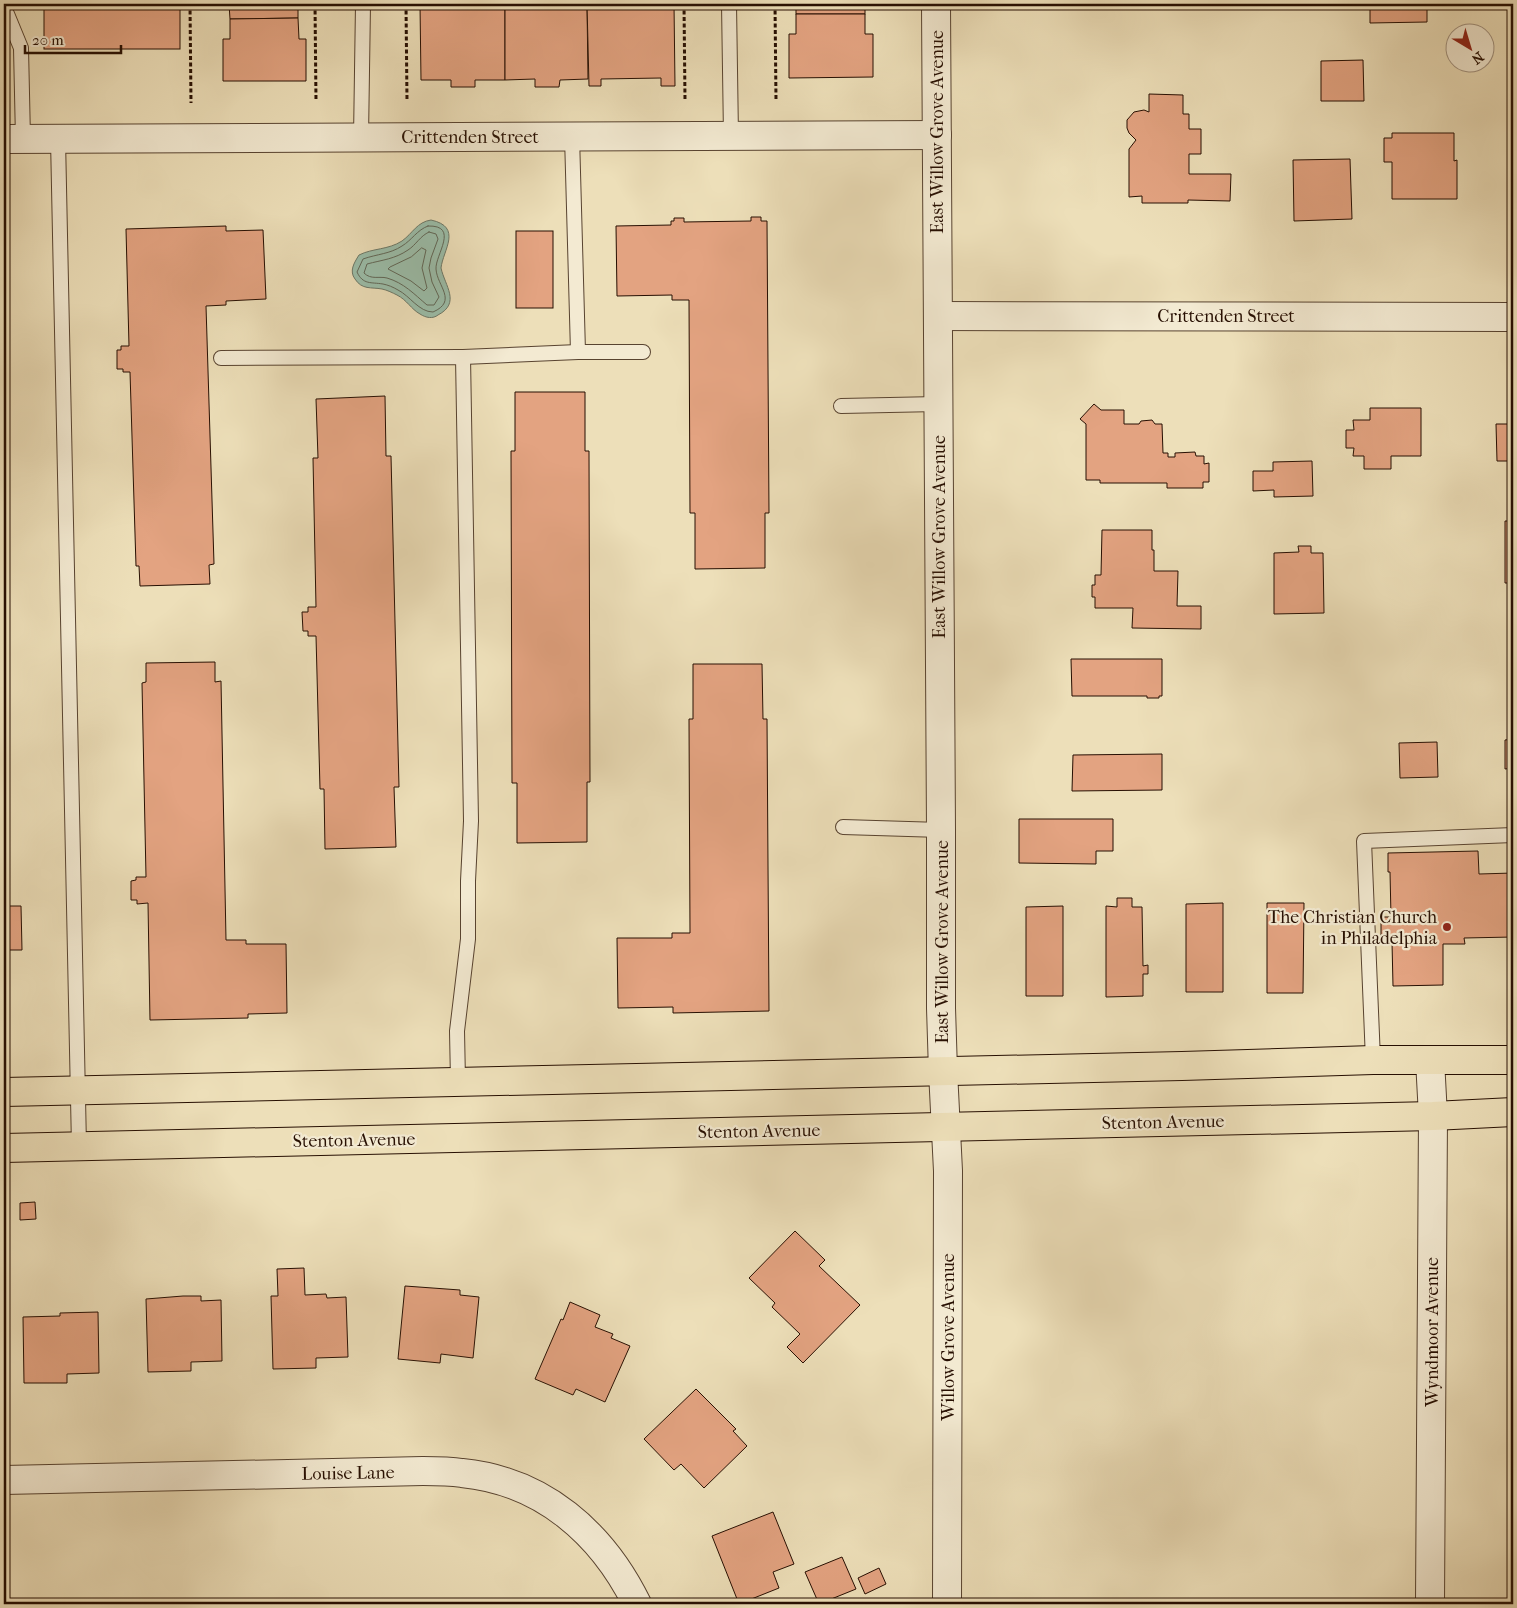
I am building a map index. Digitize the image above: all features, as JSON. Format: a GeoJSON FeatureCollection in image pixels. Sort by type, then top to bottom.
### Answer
{"type":"FeatureCollection","features":[{"type":"Feature","properties":{"kind":"main road"},"geometry":{"type":"LineString","coordinates":[[4,1092],[1182,1066],[1373,1060],[1513,1060]]}},
{"type":"Feature","properties":{"kind":"main road","name":"Stenton Avenue"},"geometry":{"type":"LineString","coordinates":[[4,1148],[1433,1116],[1513,1112]]}},
{"type":"Feature","properties":{"kind":"street","name":"East Willow Grove Avenue"},"geometry":{"type":"LineString","coordinates":[[936,4],[941,1008],[944,1071]]}},
{"type":"Feature","properties":{"kind":"street","name":"Crittenden Street"},"geometry":{"type":"LineString","coordinates":[[13,139],[937,135]]}},
{"type":"Feature","properties":{"kind":"street","name":"Crittenden Street"},"geometry":{"type":"LineString","coordinates":[[938,316],[1513,318]]}},
{"type":"Feature","properties":{"kind":"street","name":"Wyndmoor Avenue"},"geometry":{"type":"LineString","coordinates":[[1430,1060],[1433,1116],[1430,1604]]}},
{"type":"Feature","properties":{"kind":"street","name":"Willow Grove Avenue"},"geometry":{"type":"LineString","coordinates":[[944,1071],[947,1127],[947,1604]]}},
{"type":"Feature","properties":{"kind":"street","name":"Louise Lane"},"geometry":{"type":"LineString","coordinates":[[4,1480],[423,1471],[463,1473],[497,1480],[525,1489],[549,1502],[573,1519],[593,1537],[613,1562],[637,1604]]}},
{"type":"Feature","properties":{"kind":"lane"},"geometry":{"type":"LineString","coordinates":[[361,138],[363,4]]}},
{"type":"Feature","properties":{"kind":"lane"},"geometry":{"type":"LineString","coordinates":[[729,4],[731,136]]}},
{"type":"Feature","properties":{"kind":"lane"},"geometry":{"type":"LineString","coordinates":[[5,12],[21,48],[13,139]]}},
{"type":"Feature","properties":{"kind":"lane"},"geometry":{"type":"LineString","coordinates":[[572,136],[578,352]]}},
{"type":"Feature","properties":{"kind":"lane"},"geometry":{"type":"LineString","coordinates":[[58,139],[79,1146]]}},
{"type":"Feature","properties":{"kind":"lane"},"geometry":{"type":"LineString","coordinates":[[221,358],[463,357],[578,352],[643,352]]}},
{"type":"Feature","properties":{"kind":"lane"},"geometry":{"type":"LineString","coordinates":[[458,1081],[456,1031],[468,939],[471,821],[463,357]]}},
{"type":"Feature","properties":{"kind":"lane"},"geometry":{"type":"LineString","coordinates":[[841,406],[938,404]]}},
{"type":"Feature","properties":{"kind":"lane"},"geometry":{"type":"LineString","coordinates":[[844,826],[941,830]]}},
{"type":"Feature","properties":{"kind":"lane"},"geometry":{"type":"LineString","coordinates":[[1373,1060],[1364,841],[1513,835]]}},
{"type":"Feature","properties":{"kind":"path"},"geometry":{"type":"LineString","coordinates":[[190,4],[191,103]]}},
{"type":"Feature","properties":{"kind":"path"},"geometry":{"type":"LineString","coordinates":[[315,4],[316,101]]}},
{"type":"Feature","properties":{"kind":"path"},"geometry":{"type":"LineString","coordinates":[[406,4],[407,101]]}},
{"type":"Feature","properties":{"kind":"path"},"geometry":{"type":"LineString","coordinates":[[684,4],[685,100]]}},
{"type":"Feature","properties":{"kind":"path"},"geometry":{"type":"LineString","coordinates":[[775,4],[776,100]]}},
{"type":"Feature","properties":{"kind":"water"},"geometry":{"type":"Polygon","coordinates":[[[431,220],[441,223],[449,234],[441,268],[450,294],[450,300],[445,310],[429,318],[417,312],[404,299],[394,293],[384,289],[361,285],[353,276],[352,270],[359,255],[397,244],[419,225],[431,220]]]}},
{"type":"Feature","properties":{"kind":"building"},"geometry":{"type":"Polygon","coordinates":[[[44,4],[180,4],[180,49],[44,49],[44,4]]]}},
{"type":"Feature","properties":{"kind":"building"},"geometry":{"type":"Polygon","coordinates":[[[229,4],[298,4],[298,18],[230,19],[229,4]]]}},
{"type":"Feature","properties":{"kind":"building"},"geometry":{"type":"Polygon","coordinates":[[[505,4],[505,80],[475,80],[475,87],[451,87],[451,80],[421,80],[420,5],[505,4]]]}},
{"type":"Feature","properties":{"kind":"building"},"geometry":{"type":"Polygon","coordinates":[[[505,4],[587,4],[588,79],[560,80],[559,87],[535,87],[535,79],[505,80],[505,4]]]}},
{"type":"Feature","properties":{"kind":"building"},"geometry":{"type":"Polygon","coordinates":[[[587,4],[674,4],[675,86],[661,86],[661,78],[601,79],[601,86],[589,86],[587,4]]]}},
{"type":"Feature","properties":{"kind":"building"},"geometry":{"type":"Polygon","coordinates":[[[796,4],[865,4],[865,14],[796,14],[796,4]]]}},
{"type":"Feature","properties":{"kind":"building"},"geometry":{"type":"Polygon","coordinates":[[[1370,4],[1427,4],[1427,22],[1370,23],[1370,4]]]}},
{"type":"Feature","properties":{"kind":"building"},"geometry":{"type":"Polygon","coordinates":[[[796,14],[865,14],[865,34],[873,34],[873,77],[789,78],[789,34],[796,34],[796,14]]]}},
{"type":"Feature","properties":{"kind":"building"},"geometry":{"type":"Polygon","coordinates":[[[298,18],[299,39],[306,39],[306,81],[223,81],[223,39],[230,39],[230,19],[298,18]]]}},
{"type":"Feature","properties":{"kind":"building"},"geometry":{"type":"Polygon","coordinates":[[[1363,60],[1364,101],[1321,101],[1321,61],[1363,60]]]}},
{"type":"Feature","properties":{"kind":"building"},"geometry":{"type":"Polygon","coordinates":[[[1149,94],[1183,95],[1183,114],[1189,114],[1189,129],[1201,129],[1201,154],[1189,154],[1189,174],[1231,174],[1230,201],[1188,200],[1188,203],[1142,203],[1142,196],[1129,197],[1129,149],[1136,140],[1129,133],[1127,120],[1134,112],[1144,110],[1149,112],[1149,94]]]}},
{"type":"Feature","properties":{"kind":"building"},"geometry":{"type":"Polygon","coordinates":[[[1392,133],[1454,133],[1454,161],[1457,160],[1457,199],[1392,199],[1392,162],[1384,162],[1384,138],[1392,138],[1392,133]]]}},
{"type":"Feature","properties":{"kind":"building"},"geometry":{"type":"Polygon","coordinates":[[[1350,159],[1352,219],[1294,221],[1293,160],[1350,159]]]}},
{"type":"Feature","properties":{"kind":"building"},"geometry":{"type":"Polygon","coordinates":[[[751,217],[761,217],[761,221],[767,221],[769,513],[765,513],[765,568],[695,569],[695,513],[690,513],[689,300],[672,300],[672,295],[617,296],[616,226],[671,225],[671,221],[674,221],[674,218],[684,218],[684,222],[751,221],[751,217]]]}},
{"type":"Feature","properties":{"kind":"building"},"geometry":{"type":"Polygon","coordinates":[[[226,226],[226,231],[263,230],[266,299],[226,301],[226,305],[206,306],[214,564],[209,565],[210,584],[140,586],[139,566],[136,566],[130,372],[123,372],[123,369],[117,369],[117,350],[121,350],[121,346],[129,346],[126,229],[226,226]]]}},
{"type":"Feature","properties":{"kind":"building"},"geometry":{"type":"Polygon","coordinates":[[[516,231],[553,231],[553,308],[516,308],[516,231]]]}},
{"type":"Feature","properties":{"kind":"building"},"geometry":{"type":"Polygon","coordinates":[[[515,392],[585,392],[585,451],[589,451],[590,782],[587,782],[587,842],[517,843],[517,783],[512,783],[511,451],[515,451],[515,392]]]}},
{"type":"Feature","properties":{"kind":"building"},"geometry":{"type":"Polygon","coordinates":[[[385,396],[386,456],[391,456],[399,787],[394,787],[396,847],[325,849],[324,789],[320,789],[316,636],[308,636],[308,631],[303,631],[302,612],[308,612],[308,607],[316,607],[313,458],[318,458],[316,399],[385,396]]]}},
{"type":"Feature","properties":{"kind":"building"},"geometry":{"type":"Polygon","coordinates":[[[1094,404],[1101,410],[1124,410],[1124,424],[1139,424],[1141,421],[1152,420],[1155,424],[1162,424],[1163,453],[1168,453],[1168,457],[1175,457],[1175,453],[1195,452],[1196,456],[1204,456],[1204,464],[1209,463],[1209,482],[1203,482],[1203,488],[1167,488],[1167,483],[1100,483],[1100,480],[1086,480],[1086,424],[1080,419],[1094,404]]]}},
{"type":"Feature","properties":{"kind":"building"},"geometry":{"type":"Polygon","coordinates":[[[1370,408],[1421,408],[1421,456],[1391,456],[1391,469],[1364,469],[1364,456],[1353,456],[1354,448],[1346,448],[1346,430],[1354,430],[1353,420],[1370,420],[1370,408]]]}},
{"type":"Feature","properties":{"kind":"building"},"geometry":{"type":"Polygon","coordinates":[[[1496,424],[1513,424],[1513,461],[1497,461],[1496,424]]]}},
{"type":"Feature","properties":{"kind":"building"},"geometry":{"type":"Polygon","coordinates":[[[1312,461],[1313,496],[1274,497],[1274,490],[1253,491],[1253,471],[1273,471],[1273,462],[1312,461]]]}},
{"type":"Feature","properties":{"kind":"building"},"geometry":{"type":"Polygon","coordinates":[[[1505,521],[1513,521],[1513,583],[1505,583],[1505,521]]]}},
{"type":"Feature","properties":{"kind":"building"},"geometry":{"type":"Polygon","coordinates":[[[1102,530],[1152,530],[1154,571],[1178,571],[1177,606],[1201,606],[1201,629],[1132,628],[1133,608],[1095,608],[1095,597],[1092,597],[1092,585],[1095,585],[1095,575],[1101,575],[1102,530]]]}},
{"type":"Feature","properties":{"kind":"building"},"geometry":{"type":"Polygon","coordinates":[[[1298,546],[1311,546],[1311,553],[1323,553],[1324,613],[1274,614],[1274,553],[1299,552],[1298,546]]]}},
{"type":"Feature","properties":{"kind":"building"},"geometry":{"type":"Polygon","coordinates":[[[1071,659],[1162,659],[1162,696],[1159,696],[1159,698],[1147,698],[1147,696],[1072,696],[1071,659]]]}},
{"type":"Feature","properties":{"kind":"building"},"geometry":{"type":"Polygon","coordinates":[[[215,662],[215,682],[221,681],[226,940],[246,940],[246,944],[286,944],[287,1013],[248,1014],[248,1018],[150,1020],[148,903],[137,904],[137,900],[131,900],[131,881],[136,880],[136,877],[146,877],[142,683],[146,682],[146,663],[215,662]]]}},
{"type":"Feature","properties":{"kind":"building"},"geometry":{"type":"Polygon","coordinates":[[[693,664],[762,664],[763,719],[767,719],[769,1011],[673,1013],[673,1007],[618,1008],[617,938],[672,938],[672,933],[690,933],[689,719],[693,719],[693,664]]]}},
{"type":"Feature","properties":{"kind":"building"},"geometry":{"type":"Polygon","coordinates":[[[1513,739],[1513,768],[1505,769],[1505,740],[1513,739]]]}},
{"type":"Feature","properties":{"kind":"building"},"geometry":{"type":"Polygon","coordinates":[[[1437,742],[1438,777],[1400,778],[1399,743],[1437,742]]]}},
{"type":"Feature","properties":{"kind":"building"},"geometry":{"type":"Polygon","coordinates":[[[1162,754],[1162,790],[1072,791],[1073,755],[1162,754]]]}},
{"type":"Feature","properties":{"kind":"building"},"geometry":{"type":"Polygon","coordinates":[[[1019,819],[1113,819],[1113,851],[1096,851],[1096,864],[1019,863],[1019,819]]]}},
{"type":"Feature","properties":{"kind":"building","name":"The Christian Church in Philadelphia"},"geometry":{"type":"Polygon","coordinates":[[[1478,851],[1479,874],[1513,873],[1513,937],[1464,938],[1465,944],[1443,944],[1443,985],[1393,986],[1392,942],[1381,943],[1381,917],[1391,917],[1388,853],[1478,851]]]}},
{"type":"Feature","properties":{"kind":"building"},"geometry":{"type":"Polygon","coordinates":[[[1117,898],[1132,898],[1132,907],[1142,907],[1143,966],[1148,965],[1148,974],[1143,974],[1143,996],[1106,997],[1106,906],[1117,907],[1117,898]]]}},
{"type":"Feature","properties":{"kind":"building"},"geometry":{"type":"Polygon","coordinates":[[[1223,903],[1223,992],[1186,992],[1186,904],[1223,903]]]}},
{"type":"Feature","properties":{"kind":"building"},"geometry":{"type":"Polygon","coordinates":[[[1267,903],[1304,903],[1303,993],[1267,993],[1267,903]]]}},
{"type":"Feature","properties":{"kind":"building"},"geometry":{"type":"Polygon","coordinates":[[[4,906],[21,906],[22,950],[4,950],[4,906]]]}},
{"type":"Feature","properties":{"kind":"building"},"geometry":{"type":"Polygon","coordinates":[[[1063,906],[1063,996],[1026,996],[1026,907],[1063,906]]]}},
{"type":"Feature","properties":{"kind":"building"},"geometry":{"type":"Polygon","coordinates":[[[35,1202],[36,1219],[20,1220],[20,1203],[35,1202]]]}},
{"type":"Feature","properties":{"kind":"building"},"geometry":{"type":"Polygon","coordinates":[[[795,1231],[825,1260],[819,1266],[860,1305],[803,1363],[787,1347],[800,1334],[772,1307],[775,1303],[749,1278],[795,1231]]]}},
{"type":"Feature","properties":{"kind":"building"},"geometry":{"type":"Polygon","coordinates":[[[304,1268],[305,1295],[326,1294],[327,1298],[346,1297],[348,1357],[316,1358],[316,1368],[273,1369],[271,1296],[278,1296],[277,1269],[304,1268]]]}},
{"type":"Feature","properties":{"kind":"building"},"geometry":{"type":"Polygon","coordinates":[[[405,1286],[460,1290],[460,1295],[479,1297],[473,1358],[441,1354],[440,1363],[398,1359],[405,1286]]]}},
{"type":"Feature","properties":{"kind":"building"},"geometry":{"type":"Polygon","coordinates":[[[201,1296],[201,1301],[221,1300],[222,1361],[191,1362],[191,1371],[148,1372],[146,1299],[201,1296]]]}},
{"type":"Feature","properties":{"kind":"building"},"geometry":{"type":"Polygon","coordinates":[[[570,1302],[600,1315],[595,1327],[613,1334],[611,1338],[630,1346],[605,1402],[576,1389],[573,1395],[535,1379],[570,1302]]]}},
{"type":"Feature","properties":{"kind":"building"},"geometry":{"type":"Polygon","coordinates":[[[98,1312],[99,1373],[67,1374],[67,1383],[24,1383],[23,1317],[60,1316],[60,1313],[98,1312]]]}},
{"type":"Feature","properties":{"kind":"building"},"geometry":{"type":"Polygon","coordinates":[[[696,1389],[736,1429],[733,1431],[747,1446],[704,1488],[681,1464],[674,1470],[644,1439],[696,1389]]]}},
{"type":"Feature","properties":{"kind":"building"},"geometry":{"type":"Polygon","coordinates":[[[773,1512],[794,1564],[773,1572],[779,1588],[739,1604],[712,1536],[773,1512]]]}},
{"type":"Feature","properties":{"kind":"building"},"geometry":{"type":"Polygon","coordinates":[[[842,1557],[856,1589],[819,1604],[805,1572],[842,1557]]]}},
{"type":"Feature","properties":{"kind":"building"},"geometry":{"type":"Polygon","coordinates":[[[879,1568],[886,1584],[865,1594],[858,1578],[879,1568]]]}},
{"type":"Feature","properties":{"kind":"place","name":"The Christian Church in Philadelphia"},"geometry":{"type":"Point","coordinates":[1447,927]}}]}
